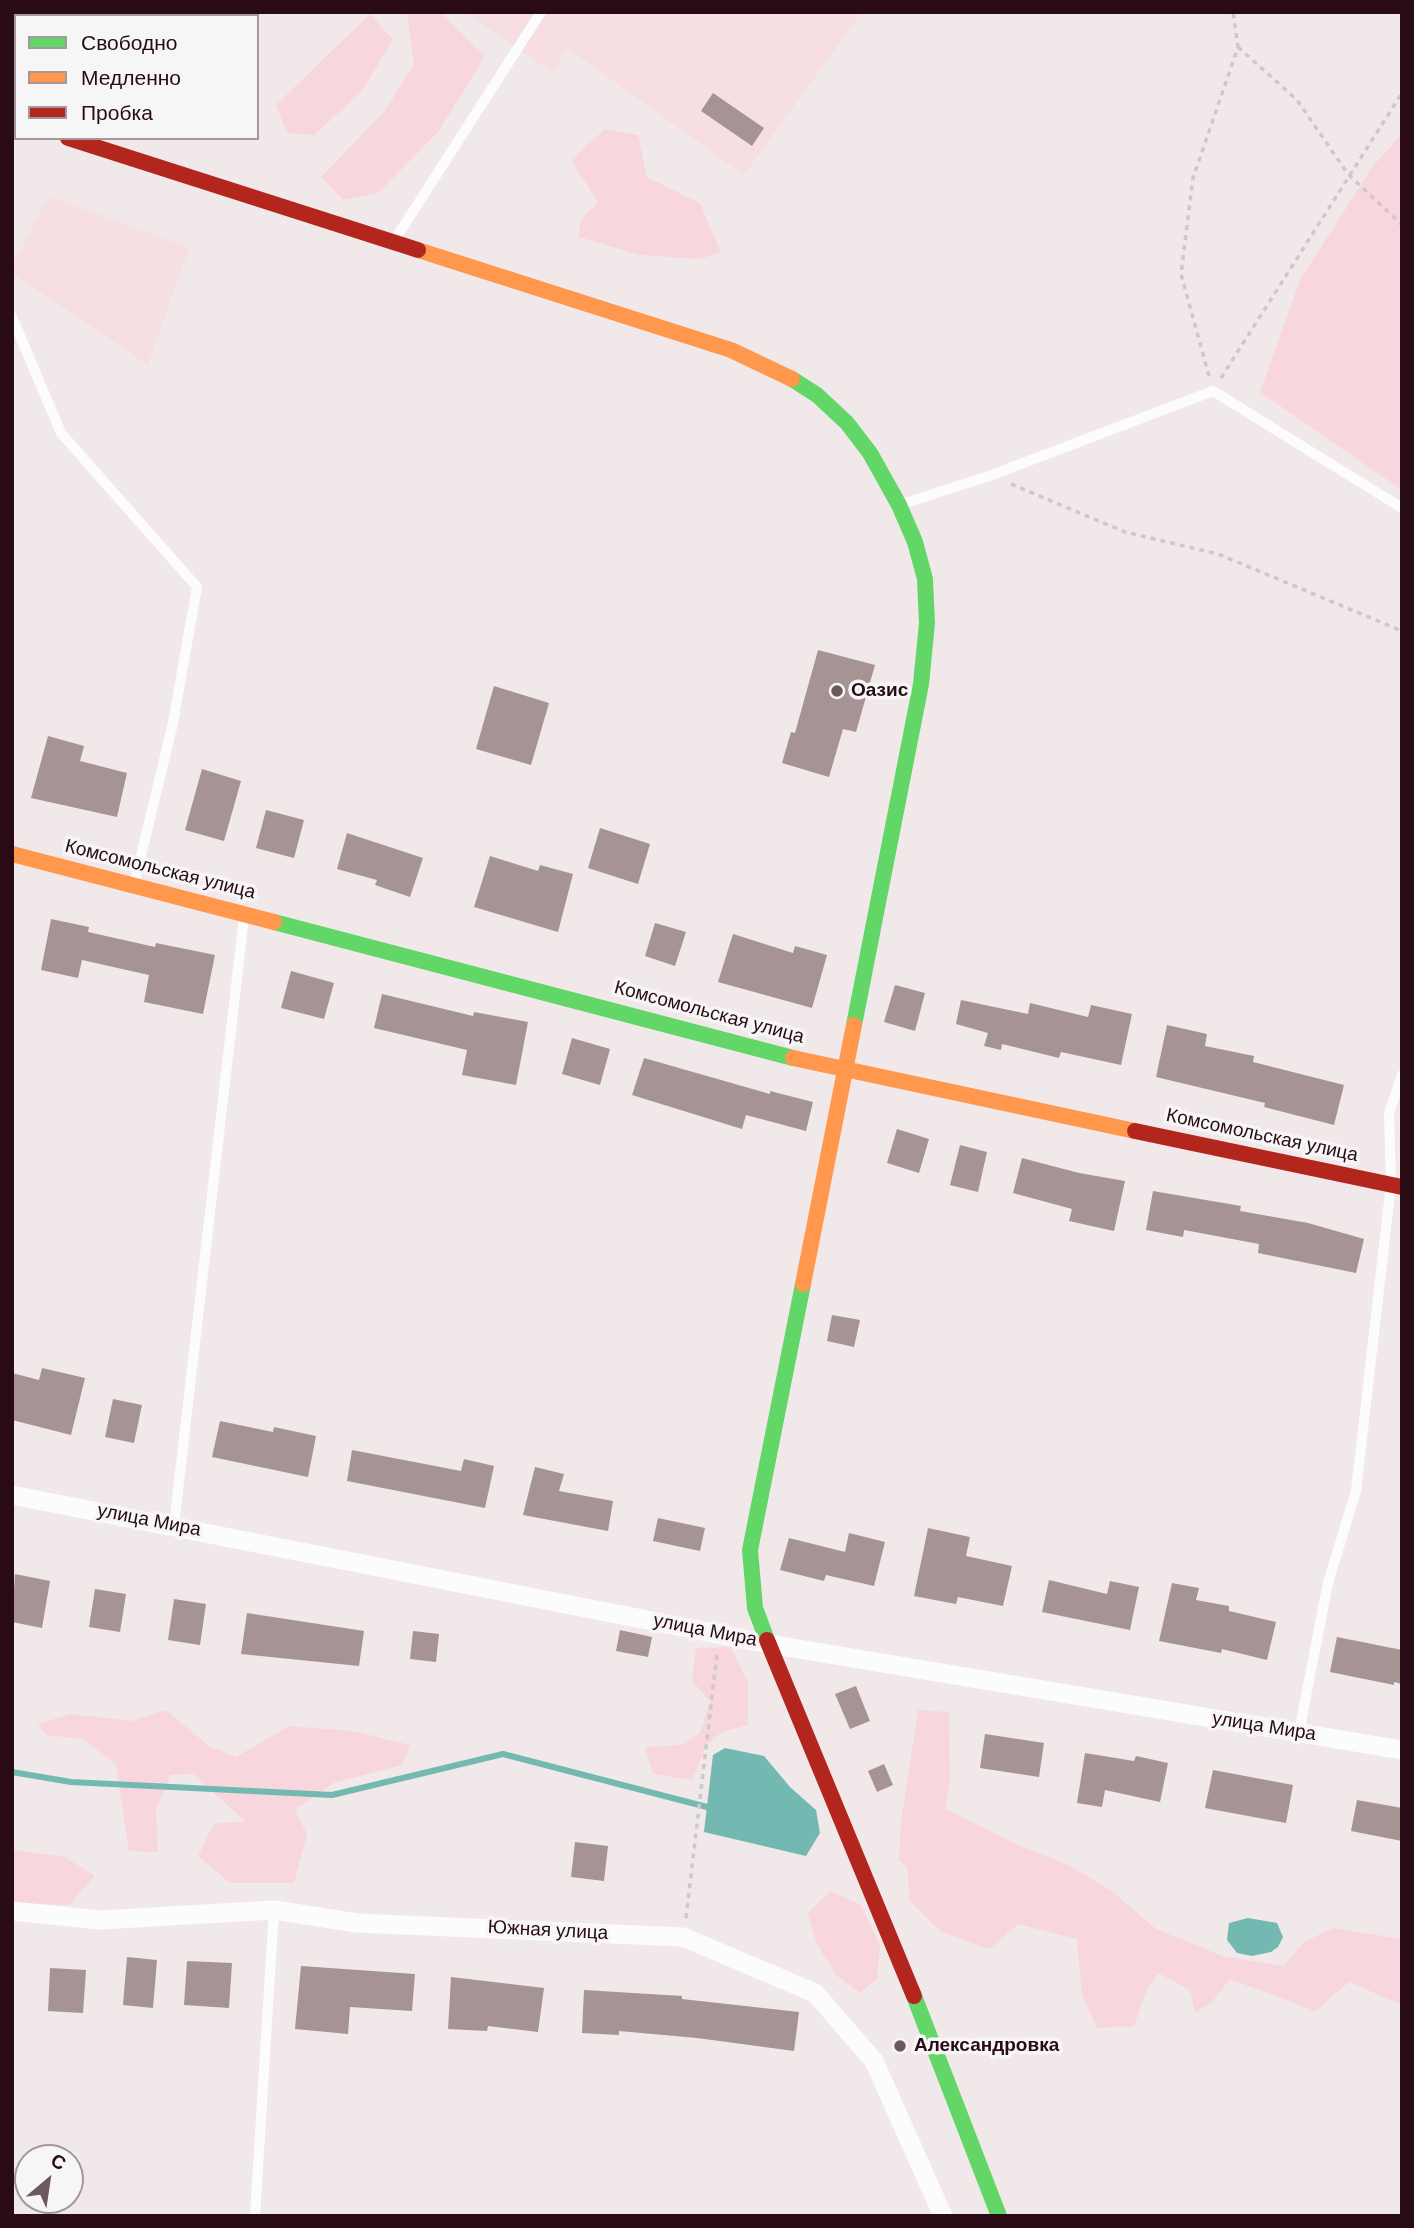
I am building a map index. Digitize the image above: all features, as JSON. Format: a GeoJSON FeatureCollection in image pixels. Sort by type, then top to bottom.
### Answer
{"type":"FeatureCollection","features":[{"type":"Feature","properties":{"kind":"main road"},"geometry":{"type":"LineString","coordinates":[[74,140],[731,350],[785,374],[817,395],[847,423],[870,453],[899,505],[915,541],[925,579],[927,623],[921,684],[762,1477],[750,1550],[755,1608],[929,2031],[999,2216]]}},
{"type":"Feature","properties":{"kind":"main road","name":"Комсомольская улица"},"geometry":{"type":"LineString","coordinates":[[12,854],[845,1071],[1396,1186]]}},
{"type":"Feature","properties":{"kind":"street","name":"улица Мира"},"geometry":{"type":"LineString","coordinates":[[12,1495],[769,1644],[1402,1750]]}},
{"type":"Feature","properties":{"kind":"street","name":"Южная улица"},"geometry":{"type":"LineString","coordinates":[[12,1911],[100,1920],[274,1910],[357,1923],[683,1937],[815,1993],[874,2061],[943,2216]]}},
{"type":"Feature","properties":{"kind":"lane"},"geometry":{"type":"LineString","coordinates":[[393,242],[541,12]]}},
{"type":"Feature","properties":{"kind":"lane"},"geometry":{"type":"LineString","coordinates":[[12,317],[61,433],[197,587],[173,723],[134,885]]}},
{"type":"Feature","properties":{"kind":"lane"},"geometry":{"type":"LineString","coordinates":[[899,505],[989,476],[1213,391],[1402,508]]}},
{"type":"Feature","properties":{"kind":"lane"},"geometry":{"type":"LineString","coordinates":[[174,1525],[245,913]]}},
{"type":"Feature","properties":{"kind":"lane"},"geometry":{"type":"LineString","coordinates":[[1299,1732],[1328,1583],[1356,1491],[1396,1186],[1389,1113],[1402,1075]]}},
{"type":"Feature","properties":{"kind":"lane"},"geometry":{"type":"LineString","coordinates":[[255,2216],[274,1910]]}},
{"type":"Feature","properties":{"kind":"path"},"geometry":{"type":"LineString","coordinates":[[1213,391],[1181,274],[1193,178],[1238,47],[1233,12]]}},
{"type":"Feature","properties":{"kind":"path"},"geometry":{"type":"LineString","coordinates":[[1238,47],[1297,100],[1348,174],[1402,225]]}},
{"type":"Feature","properties":{"kind":"path"},"geometry":{"type":"LineString","coordinates":[[1213,391],[1348,174],[1402,93]]}},
{"type":"Feature","properties":{"kind":"path"},"geometry":{"type":"LineString","coordinates":[[989,476],[1125,532],[1218,554],[1402,631]]}},
{"type":"Feature","properties":{"kind":"path"},"geometry":{"type":"LineString","coordinates":[[683,1937],[719,1634]]}},
{"type":"Feature","properties":{"kind":"shaded area"},"geometry":{"type":"Polygon","coordinates":[[[407,12],[439,12],[485,56],[438,132],[378,193],[343,200],[321,177],[385,111],[414,64],[407,12]]]}},
{"type":"Feature","properties":{"kind":"shaded area"},"geometry":{"type":"Polygon","coordinates":[[[465,12],[862,12],[744,175],[567,48],[553,73],[465,12]]]}},
{"type":"Feature","properties":{"kind":"shaded area"},"geometry":{"type":"Polygon","coordinates":[[[370,14],[393,40],[361,92],[314,135],[287,133],[276,105],[370,14]]]}},
{"type":"Feature","properties":{"kind":"shaded area"},"geometry":{"type":"Polygon","coordinates":[[[605,129],[638,135],[647,177],[700,203],[721,253],[698,259],[640,255],[579,237],[580,221],[598,202],[571,160],[605,129]]]}},
{"type":"Feature","properties":{"kind":"shaded area"},"geometry":{"type":"Polygon","coordinates":[[[1402,134],[1402,490],[1260,392],[1300,280],[1373,166],[1402,134]]]}},
{"type":"Feature","properties":{"kind":"shaded area"},"geometry":{"type":"Polygon","coordinates":[[[49,196],[189,248],[148,365],[12,273],[12,266],[49,196]]]}},
{"type":"Feature","properties":{"kind":"shaded area"},"geometry":{"type":"Polygon","coordinates":[[[731,1647],[748,1683],[748,1725],[722,1732],[708,1743],[692,1780],[653,1774],[645,1747],[682,1745],[700,1733],[710,1701],[692,1681],[696,1648],[731,1647]]]}},
{"type":"Feature","properties":{"kind":"shaded area"},"geometry":{"type":"Polygon","coordinates":[[[166,1710],[209,1746],[236,1757],[289,1726],[353,1731],[410,1745],[402,1765],[333,1783],[295,1810],[307,1834],[294,1883],[230,1883],[198,1856],[214,1823],[246,1822],[193,1774],[171,1775],[156,1809],[158,1852],[129,1851],[116,1764],[82,1739],[46,1735],[38,1724],[70,1714],[132,1721],[166,1710]]]}},
{"type":"Feature","properties":{"kind":"shaded area"},"geometry":{"type":"Polygon","coordinates":[[[918,1710],[949,1712],[950,1780],[945,1809],[1027,1849],[1069,1865],[1114,1893],[1156,1929],[1222,1956],[1284,1966],[1304,1942],[1333,1928],[1402,1939],[1402,2005],[1349,1982],[1315,2011],[1230,1979],[1212,2002],[1195,2013],[1190,1990],[1158,1973],[1145,1994],[1134,2026],[1097,2028],[1082,1996],[1077,1939],[1018,1924],[990,1949],[941,1932],[910,1901],[907,1866],[899,1861],[901,1822],[918,1710]]]}},
{"type":"Feature","properties":{"kind":"shaded area"},"geometry":{"type":"Polygon","coordinates":[[[12,1850],[65,1857],[95,1876],[69,1905],[12,1903],[12,1850]]]}},
{"type":"Feature","properties":{"kind":"shaded area"},"geometry":{"type":"Polygon","coordinates":[[[830,1891],[861,1905],[880,1946],[877,1979],[860,1993],[837,1976],[816,1943],[808,1913],[830,1891]]]}},
{"type":"Feature","properties":{"kind":"water"},"geometry":{"type":"Polygon","coordinates":[[[725,1748],[764,1756],[790,1787],[816,1810],[820,1833],[806,1856],[704,1832],[713,1755],[725,1748]]]}},
{"type":"Feature","properties":{"kind":"water"},"geometry":{"type":"Polygon","coordinates":[[[1248,1918],[1277,1923],[1283,1937],[1278,1947],[1271,1952],[1252,1956],[1237,1953],[1227,1940],[1229,1923],[1248,1918]]]}},
{"type":"Feature","properties":{"kind":"building"},"geometry":{"type":"Polygon","coordinates":[[[713,93],[764,128],[752,146],[701,111],[713,93]]]}},
{"type":"Feature","properties":{"kind":"building","name":"Оазис"},"geometry":{"type":"Polygon","coordinates":[[[818,650],[875,665],[856,732],[843,729],[829,777],[782,763],[791,732],[795,733],[818,650]]]}},
{"type":"Feature","properties":{"kind":"building"},"geometry":{"type":"Polygon","coordinates":[[[494,686],[549,703],[531,765],[476,749],[494,686]]]}},
{"type":"Feature","properties":{"kind":"building"},"geometry":{"type":"Polygon","coordinates":[[[48,736],[84,746],[80,761],[127,773],[117,817],[31,798],[48,736]]]}},
{"type":"Feature","properties":{"kind":"building"},"geometry":{"type":"Polygon","coordinates":[[[202,769],[241,781],[224,841],[185,830],[202,769]]]}},
{"type":"Feature","properties":{"kind":"building"},"geometry":{"type":"Polygon","coordinates":[[[266,810],[304,820],[294,858],[256,848],[266,810]]]}},
{"type":"Feature","properties":{"kind":"building"},"geometry":{"type":"Polygon","coordinates":[[[600,828],[650,844],[638,884],[588,868],[600,828]]]}},
{"type":"Feature","properties":{"kind":"building"},"geometry":{"type":"Polygon","coordinates":[[[347,833],[423,858],[410,897],[375,885],[377,880],[337,869],[347,833]]]}},
{"type":"Feature","properties":{"kind":"building"},"geometry":{"type":"Polygon","coordinates":[[[490,856],[538,871],[540,865],[573,874],[558,932],[474,907],[490,856]]]}},
{"type":"Feature","properties":{"kind":"building"},"geometry":{"type":"Polygon","coordinates":[[[51,919],[89,927],[88,932],[155,947],[156,943],[215,955],[203,1014],[144,1002],[149,975],[82,960],[78,978],[41,970],[51,919]]]}},
{"type":"Feature","properties":{"kind":"building"},"geometry":{"type":"Polygon","coordinates":[[[655,923],[686,932],[675,966],[645,956],[655,923]]]}},
{"type":"Feature","properties":{"kind":"building"},"geometry":{"type":"Polygon","coordinates":[[[733,934],[793,953],[795,946],[827,955],[812,1008],[718,982],[733,934]]]}},
{"type":"Feature","properties":{"kind":"building"},"geometry":{"type":"Polygon","coordinates":[[[291,971],[334,983],[324,1019],[281,1008],[291,971]]]}},
{"type":"Feature","properties":{"kind":"building"},"geometry":{"type":"Polygon","coordinates":[[[895,985],[925,993],[915,1031],[884,1022],[895,985]]]}},
{"type":"Feature","properties":{"kind":"building"},"geometry":{"type":"Polygon","coordinates":[[[382,994],[473,1016],[474,1012],[528,1022],[516,1085],[462,1075],[467,1050],[374,1028],[382,994]]]}},
{"type":"Feature","properties":{"kind":"building"},"geometry":{"type":"Polygon","coordinates":[[[961,1000],[1028,1014],[1030,1003],[1088,1017],[1091,1005],[1132,1014],[1121,1065],[1061,1052],[1059,1058],[1002,1044],[1001,1050],[984,1046],[988,1033],[956,1024],[961,1000]]]}},
{"type":"Feature","properties":{"kind":"building"},"geometry":{"type":"Polygon","coordinates":[[[1167,1025],[1207,1034],[1205,1046],[1254,1056],[1253,1062],[1344,1085],[1334,1125],[1264,1107],[1265,1103],[1156,1077],[1167,1025]]]}},
{"type":"Feature","properties":{"kind":"building"},"geometry":{"type":"Polygon","coordinates":[[[572,1038],[610,1049],[600,1085],[562,1074],[572,1038]]]}},
{"type":"Feature","properties":{"kind":"building"},"geometry":{"type":"Polygon","coordinates":[[[644,1058],[770,1094],[770,1091],[813,1102],[806,1131],[746,1115],[742,1129],[632,1095],[644,1058]]]}},
{"type":"Feature","properties":{"kind":"building"},"geometry":{"type":"Polygon","coordinates":[[[897,1129],[929,1139],[919,1173],[887,1163],[897,1129]]]}},
{"type":"Feature","properties":{"kind":"building"},"geometry":{"type":"Polygon","coordinates":[[[960,1145],[987,1152],[978,1192],[950,1185],[960,1145]]]}},
{"type":"Feature","properties":{"kind":"building"},"geometry":{"type":"Polygon","coordinates":[[[1022,1158],[1079,1173],[1125,1181],[1114,1231],[1069,1221],[1072,1209],[1013,1193],[1022,1158]]]}},
{"type":"Feature","properties":{"kind":"building"},"geometry":{"type":"Polygon","coordinates":[[[1153,1191],[1241,1206],[1240,1211],[1308,1223],[1364,1239],[1356,1273],[1258,1253],[1259,1244],[1184,1230],[1183,1237],[1146,1230],[1153,1191]]]}},
{"type":"Feature","properties":{"kind":"building"},"geometry":{"type":"Polygon","coordinates":[[[832,1315],[860,1320],[854,1347],[827,1341],[832,1315]]]}},
{"type":"Feature","properties":{"kind":"building"},"geometry":{"type":"Polygon","coordinates":[[[42,1368],[85,1378],[71,1435],[12,1420],[12,1373],[39,1380],[42,1368]]]}},
{"type":"Feature","properties":{"kind":"building"},"geometry":{"type":"Polygon","coordinates":[[[113,1399],[142,1405],[134,1443],[105,1437],[113,1399]]]}},
{"type":"Feature","properties":{"kind":"building"},"geometry":{"type":"Polygon","coordinates":[[[220,1421],[273,1432],[274,1427],[316,1436],[308,1477],[212,1457],[220,1421]]]}},
{"type":"Feature","properties":{"kind":"building"},"geometry":{"type":"Polygon","coordinates":[[[352,1450],[461,1471],[464,1459],[494,1466],[485,1508],[347,1481],[352,1450]]]}},
{"type":"Feature","properties":{"kind":"building"},"geometry":{"type":"Polygon","coordinates":[[[535,1467],[564,1474],[559,1491],[613,1501],[608,1531],[523,1515],[535,1467]]]}},
{"type":"Feature","properties":{"kind":"building"},"geometry":{"type":"Polygon","coordinates":[[[658,1518],[705,1528],[700,1551],[653,1541],[658,1518]]]}},
{"type":"Feature","properties":{"kind":"building"},"geometry":{"type":"Polygon","coordinates":[[[928,1528],[970,1537],[966,1556],[1012,1566],[1003,1606],[958,1597],[956,1604],[914,1596],[928,1528]]]}},
{"type":"Feature","properties":{"kind":"building"},"geometry":{"type":"Polygon","coordinates":[[[849,1533],[885,1542],[874,1586],[826,1575],[824,1581],[780,1570],[789,1538],[845,1552],[849,1533]]]}},
{"type":"Feature","properties":{"kind":"building"},"geometry":{"type":"Polygon","coordinates":[[[15,1574],[50,1581],[42,1628],[12,1622],[15,1574]]]}},
{"type":"Feature","properties":{"kind":"building"},"geometry":{"type":"Polygon","coordinates":[[[1049,1580],[1107,1594],[1110,1581],[1139,1587],[1130,1630],[1042,1612],[1049,1580]]]}},
{"type":"Feature","properties":{"kind":"building"},"geometry":{"type":"Polygon","coordinates":[[[1172,1583],[1199,1588],[1196,1600],[1229,1606],[1229,1611],[1276,1622],[1267,1660],[1222,1649],[1221,1653],[1159,1641],[1172,1583]]]}},
{"type":"Feature","properties":{"kind":"building"},"geometry":{"type":"Polygon","coordinates":[[[95,1589],[126,1594],[120,1632],[89,1627],[95,1589]]]}},
{"type":"Feature","properties":{"kind":"building"},"geometry":{"type":"Polygon","coordinates":[[[174,1599],[206,1604],[200,1645],[168,1640],[174,1599]]]}},
{"type":"Feature","properties":{"kind":"building"},"geometry":{"type":"Polygon","coordinates":[[[247,1613],[364,1631],[359,1666],[241,1654],[247,1613]]]}},
{"type":"Feature","properties":{"kind":"building"},"geometry":{"type":"Polygon","coordinates":[[[620,1630],[652,1637],[648,1657],[616,1651],[620,1630]]]}},
{"type":"Feature","properties":{"kind":"building"},"geometry":{"type":"Polygon","coordinates":[[[413,1631],[439,1634],[436,1662],[410,1659],[413,1631]]]}},
{"type":"Feature","properties":{"kind":"building"},"geometry":{"type":"Polygon","coordinates":[[[1337,1637],[1402,1650],[1402,1684],[1394,1682],[1394,1685],[1330,1672],[1337,1637]]]}},
{"type":"Feature","properties":{"kind":"building"},"geometry":{"type":"Polygon","coordinates":[[[856,1686],[870,1721],[850,1729],[835,1694],[856,1686]]]}},
{"type":"Feature","properties":{"kind":"building"},"geometry":{"type":"Polygon","coordinates":[[[985,1734],[1044,1743],[1039,1777],[980,1768],[985,1734]]]}},
{"type":"Feature","properties":{"kind":"building"},"geometry":{"type":"Polygon","coordinates":[[[1085,1753],[1134,1761],[1136,1756],[1168,1763],[1160,1802],[1105,1790],[1102,1807],[1077,1803],[1085,1753]]]}},
{"type":"Feature","properties":{"kind":"building"},"geometry":{"type":"Polygon","coordinates":[[[884,1764],[893,1785],[877,1792],[868,1771],[884,1764]]]}},
{"type":"Feature","properties":{"kind":"building"},"geometry":{"type":"Polygon","coordinates":[[[1213,1770],[1293,1785],[1286,1823],[1205,1808],[1213,1770]]]}},
{"type":"Feature","properties":{"kind":"building"},"geometry":{"type":"Polygon","coordinates":[[[1357,1800],[1402,1808],[1402,1841],[1351,1831],[1357,1800]]]}},
{"type":"Feature","properties":{"kind":"building"},"geometry":{"type":"Polygon","coordinates":[[[575,1842],[608,1846],[604,1881],[571,1877],[575,1842]]]}},
{"type":"Feature","properties":{"kind":"building"},"geometry":{"type":"Polygon","coordinates":[[[127,1957],[157,1960],[153,2008],[123,2005],[127,1957]]]}},
{"type":"Feature","properties":{"kind":"building"},"geometry":{"type":"Polygon","coordinates":[[[187,1961],[232,1963],[229,2008],[184,2005],[187,1961]]]}},
{"type":"Feature","properties":{"kind":"building"},"geometry":{"type":"Polygon","coordinates":[[[301,1966],[415,1974],[412,2011],[350,2007],[348,2034],[295,2029],[301,1966]]]}},
{"type":"Feature","properties":{"kind":"building"},"geometry":{"type":"Polygon","coordinates":[[[50,1968],[86,1970],[83,2013],[48,2011],[50,1968]]]}},
{"type":"Feature","properties":{"kind":"building"},"geometry":{"type":"Polygon","coordinates":[[[451,1977],[544,1988],[538,2032],[488,2026],[487,2031],[448,2029],[451,1977]]]}},
{"type":"Feature","properties":{"kind":"building"},"geometry":{"type":"Polygon","coordinates":[[[584,1990],[682,1996],[682,1999],[799,2012],[794,2051],[619,2031],[619,2035],[582,2033],[584,1990]]]}},
{"type":"Feature","properties":{"kind":"waterway"},"geometry":{"type":"LineString","coordinates":[[12,1772],[71,1782],[332,1795],[503,1754],[707,1807]]}},
{"type":"Feature","properties":{"kind":"traffic: fast"},"geometry":{"type":"LineString","coordinates":[[792,379],[817,395],[847,423],[870,453],[899,505],[915,542],[925,579],[927,623],[921,684],[854,1025]]}},
{"type":"Feature","properties":{"kind":"traffic: fast"},"geometry":{"type":"LineString","coordinates":[[274,922],[793,1058]]}},
{"type":"Feature","properties":{"kind":"traffic: fast"},"geometry":{"type":"LineString","coordinates":[[767,1640],[755,1608],[750,1550],[803,1284]]}},
{"type":"Feature","properties":{"kind":"traffic: fast"},"geometry":{"type":"LineString","coordinates":[[914,1996],[999,2216]]}},
{"type":"Feature","properties":{"kind":"traffic: slow"},"geometry":{"type":"LineString","coordinates":[[418,250],[731,350],[792,379]]}},
{"type":"Feature","properties":{"kind":"traffic: slow"},"geometry":{"type":"LineString","coordinates":[[12,854],[274,922]]}},
{"type":"Feature","properties":{"kind":"traffic: slow"},"geometry":{"type":"LineString","coordinates":[[803,1284],[854,1025]]}},
{"type":"Feature","properties":{"kind":"traffic: slow"},"geometry":{"type":"LineString","coordinates":[[793,1058],[1135,1131]]}},
{"type":"Feature","properties":{"kind":"traffic: jam"},"geometry":{"type":"LineString","coordinates":[[74,140],[418,250]]}},
{"type":"Feature","properties":{"kind":"traffic: jam"},"geometry":{"type":"LineString","coordinates":[[1135,1131],[1402,1187]]}},
{"type":"Feature","properties":{"kind":"traffic: jam"},"geometry":{"type":"LineString","coordinates":[[767,1640],[914,1996]]}},
{"type":"Feature","properties":{"kind":"place","name":"Оазис"},"geometry":{"type":"Point","coordinates":[837,691]}},
{"type":"Feature","properties":{"kind":"place","name":"Александровка"},"geometry":{"type":"Point","coordinates":[900,2046]}}]}
